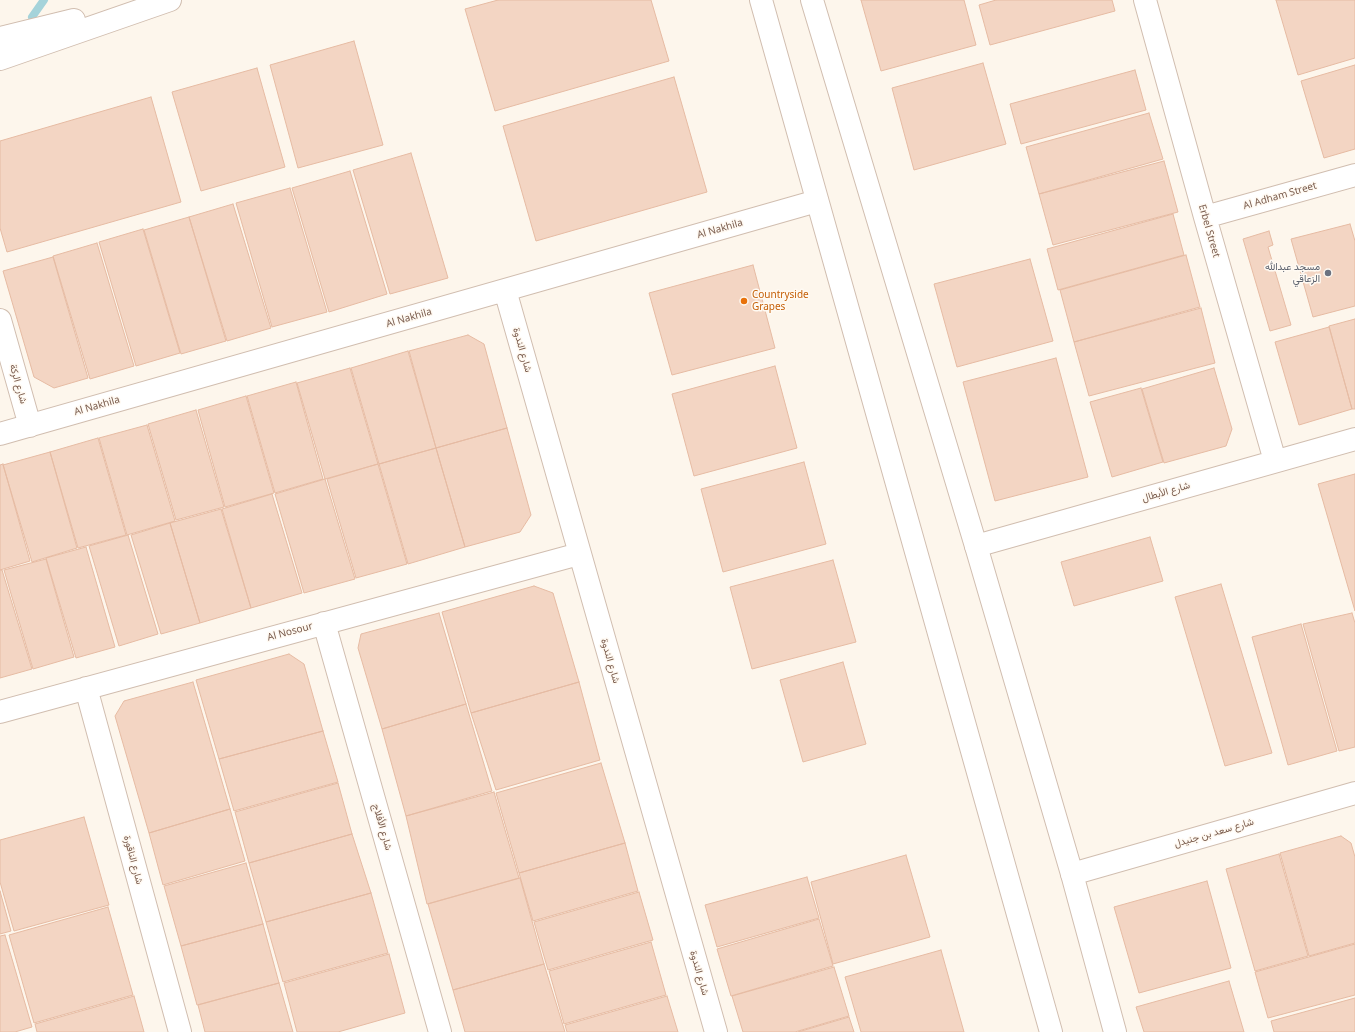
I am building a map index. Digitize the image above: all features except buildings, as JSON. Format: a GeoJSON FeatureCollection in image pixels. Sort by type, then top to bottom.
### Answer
{"type":"FeatureCollection","features":[{"type":"Feature","properties":{"kind":"street"},"geometry":{"type":"LineString","coordinates":[[0,38],[153,0]]}},
{"type":"Feature","properties":{"kind":"street"},"geometry":{"type":"LineString","coordinates":[[0,59],[170,0]]}},
{"type":"Feature","properties":{"kind":"street"},"geometry":{"type":"LineString","coordinates":[[761,0],[1051,1032]]}},
{"type":"Feature","properties":{"kind":"street"},"geometry":{"type":"LineString","coordinates":[[812,0],[976,546],[1072,874],[1115,1032]]}},
{"type":"Feature","properties":{"kind":"street","name":"Erbel Street"},"geometry":{"type":"LineString","coordinates":[[1150,1],[1205,217],[1275,461]]}},
{"type":"Feature","properties":{"kind":"street","name":"Al Adham Street"},"geometry":{"type":"LineString","coordinates":[[1205,217],[1355,175]]}},
{"type":"Feature","properties":{"kind":"street","name":"Al Nakhila"},"geometry":{"type":"LineString","coordinates":[[0,434],[817,201]]}},
{"type":"Feature","properties":{"kind":"street","name":"شارع الندوة"},"geometry":{"type":"LineString","coordinates":[[505,290],[716,1032]]}},
{"type":"Feature","properties":{"kind":"street","name":"شارع الركة"},"geometry":{"type":"LineString","coordinates":[[0,320],[30,426]]}},
{"type":"Feature","properties":{"kind":"street","name":"شارع الأبطال"},"geometry":{"type":"LineString","coordinates":[[976,546],[1355,439]]}},
{"type":"Feature","properties":{"kind":"street","name":"Al Nosour"},"geometry":{"type":"LineString","coordinates":[[0,712],[580,554]]}},
{"type":"Feature","properties":{"kind":"street","name":"شارع الأفلاج"},"geometry":{"type":"LineString","coordinates":[[324,623],[440,1032]]}},
{"type":"Feature","properties":{"kind":"street","name":"شارع الناقورة"},"geometry":{"type":"LineString","coordinates":[[86,688],[180,1032]]}},
{"type":"Feature","properties":{"kind":"street","name":"شارع سعد بن جنيدل"},"geometry":{"type":"LineString","coordinates":[[1072,874],[1355,793]]}},
{"type":"Feature","properties":{"kind":"waterway"},"geometry":{"type":"LineString","coordinates":[[32,17],[44,0]]}},
{"type":"Feature","properties":{"kind":"place","name":"مسجد عبدالله الزعاقي"},"geometry":{"type":"Point","coordinates":[1328,273]}},
{"type":"Feature","properties":{"kind":"place","name":"Countryside Grapes"},"geometry":{"type":"Point","coordinates":[744,301]}}]}
